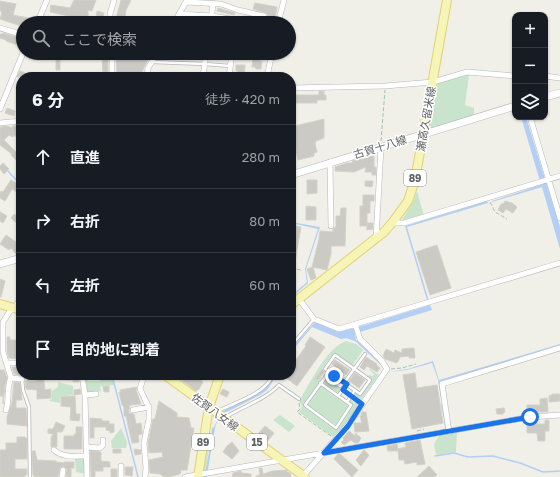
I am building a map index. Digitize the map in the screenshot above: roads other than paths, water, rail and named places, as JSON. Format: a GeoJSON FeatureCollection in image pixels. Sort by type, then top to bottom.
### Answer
{"type":"FeatureCollection","features":[{"type":"Feature","properties":{"kind":"main road","name":"瀬高久留米線"},"geometry":{"type":"LineString","coordinates":[[296,301],[376,239],[392,223],[408,201],[415,180],[424,134],[447,0]]}},
{"type":"Feature","properties":{"kind":"main road"},"geometry":{"type":"LineString","coordinates":[[548,96],[560,93]]}},
{"type":"Feature","properties":{"kind":"main road","name":"古賀十八線"},"geometry":{"type":"LineString","coordinates":[[296,173],[512,107]]}},
{"type":"Feature","properties":{"kind":"main road"},"geometry":{"type":"LineString","coordinates":[[0,264],[16,259]]}},
{"type":"Feature","properties":{"kind":"main road"},"geometry":{"type":"LineString","coordinates":[[0,304],[16,308]]}},
{"type":"Feature","properties":{"kind":"main road","name":"佐賀八女線"},"geometry":{"type":"LineString","coordinates":[[172,380],[304,476]]}},
{"type":"Feature","properties":{"kind":"main road","name":"89"},"geometry":{"type":"LineString","coordinates":[[199,476],[209,406],[218,380]]}},
{"type":"Feature","properties":{"kind":"street"},"geometry":{"type":"LineString","coordinates":[[39,16],[47,0]]}},
{"type":"Feature","properties":{"kind":"street"},"geometry":{"type":"LineString","coordinates":[[110,16],[114,0]]}},
{"type":"Feature","properties":{"kind":"street"},"geometry":{"type":"LineString","coordinates":[[280,16],[284,0]]}},
{"type":"Feature","properties":{"kind":"street"},"geometry":{"type":"LineString","coordinates":[[213,4],[212,16],[179,14],[186,1],[221,4],[238,10],[264,16]]}},
{"type":"Feature","properties":{"kind":"street"},"geometry":{"type":"LineString","coordinates":[[237,16],[238,10]]}},
{"type":"Feature","properties":{"kind":"street"},"geometry":{"type":"LineString","coordinates":[[0,28],[16,33]]}},
{"type":"Feature","properties":{"kind":"street"},"geometry":{"type":"LineString","coordinates":[[0,109],[21,60]]}},
{"type":"Feature","properties":{"kind":"street"},"geometry":{"type":"LineString","coordinates":[[112,60],[112,72]]}},
{"type":"Feature","properties":{"kind":"street"},"geometry":{"type":"LineString","coordinates":[[204,72],[205,60]]}},
{"type":"Feature","properties":{"kind":"street"},"geometry":{"type":"LineString","coordinates":[[229,72],[231,60]]}},
{"type":"Feature","properties":{"kind":"street"},"geometry":{"type":"LineString","coordinates":[[268,72],[271,60]]}},
{"type":"Feature","properties":{"kind":"street"},"geometry":{"type":"LineString","coordinates":[[148,72],[148,68],[152,62]]}},
{"type":"Feature","properties":{"kind":"street"},"geometry":{"type":"LineString","coordinates":[[296,88],[385,86],[433,82],[467,72],[512,76]]}},
{"type":"Feature","properties":{"kind":"street"},"geometry":{"type":"LineString","coordinates":[[548,76],[560,78]]}},
{"type":"Feature","properties":{"kind":"street"},"geometry":{"type":"LineString","coordinates":[[531,120],[560,218]]}},
{"type":"Feature","properties":{"kind":"street"},"geometry":{"type":"LineString","coordinates":[[0,123],[16,121]]}},
{"type":"Feature","properties":{"kind":"street"},"geometry":{"type":"LineString","coordinates":[[376,239],[381,147]]}},
{"type":"Feature","properties":{"kind":"street"},"geometry":{"type":"LineString","coordinates":[[330,162],[332,226]]}},
{"type":"Feature","properties":{"kind":"street"},"geometry":{"type":"LineString","coordinates":[[392,223],[404,223],[560,176]]}},
{"type":"Feature","properties":{"kind":"street"},"geometry":{"type":"LineString","coordinates":[[299,299],[314,319],[339,329],[560,263]]}},
{"type":"Feature","properties":{"kind":"street"},"geometry":{"type":"LineString","coordinates":[[6,410],[9,399],[9,381],[11,378],[2,352],[3,322],[10,311],[16,310]]}},
{"type":"Feature","properties":{"kind":"street"},"geometry":{"type":"LineString","coordinates":[[304,476],[348,426],[386,369],[381,360],[360,339],[355,324]]}},
{"type":"Feature","properties":{"kind":"street"},"geometry":{"type":"LineString","coordinates":[[450,432],[442,384],[560,348]]}},
{"type":"Feature","properties":{"kind":"street"},"geometry":{"type":"LineString","coordinates":[[7,363],[16,363]]}},
{"type":"Feature","properties":{"kind":"street"},"geometry":{"type":"LineString","coordinates":[[11,378],[16,378]]}},
{"type":"Feature","properties":{"kind":"street"},"geometry":{"type":"LineString","coordinates":[[83,380],[85,395],[87,477]]}},
{"type":"Feature","properties":{"kind":"street"},"geometry":{"type":"LineString","coordinates":[[143,380],[140,389],[149,407],[149,419],[144,443],[146,468],[145,477]]}},
{"type":"Feature","properties":{"kind":"street"},"geometry":{"type":"LineString","coordinates":[[85,395],[96,394]]}},
{"type":"Feature","properties":{"kind":"street"},"geometry":{"type":"LineString","coordinates":[[133,410],[149,407]]}},
{"type":"Feature","properties":{"kind":"street"},"geometry":{"type":"LineString","coordinates":[[185,477],[199,476],[530,417],[560,415]]}},
{"type":"Feature","properties":{"kind":"street"},"geometry":{"type":"LineString","coordinates":[[86,447],[100,448],[103,444],[103,440]]}},
{"type":"Feature","properties":{"kind":"street"},"geometry":{"type":"LineString","coordinates":[[54,450],[64,456],[87,456]]}},
{"type":"Feature","properties":{"kind":"street"},"geometry":{"type":"LineString","coordinates":[[121,466],[121,477]]}},
{"type":"Feature","properties":{"kind":"street"},"geometry":{"type":"LineString","coordinates":[[62,477],[63,470]]}},
{"type":"Feature","properties":{"kind":"lane"},"geometry":{"type":"LineString","coordinates":[[152,62],[230,66]]}},
{"type":"Feature","properties":{"kind":"lane"},"geometry":{"type":"LineString","coordinates":[[296,340],[314,319]]}},
{"type":"Feature","properties":{"kind":"lane"},"geometry":{"type":"LineString","coordinates":[[338,396],[365,354]]}},
{"type":"Feature","properties":{"kind":"lane"},"geometry":{"type":"LineString","coordinates":[[335,355],[354,369],[370,380],[360,394],[325,369],[335,355]]}},
{"type":"Feature","properties":{"kind":"lane"},"geometry":{"type":"LineString","coordinates":[[320,383],[351,405],[336,428],[305,405],[320,383],[329,372]]}},
{"type":"Feature","properties":{"kind":"lane"},"geometry":{"type":"LineString","coordinates":[[334,376],[331,380],[340,386],[345,383]]}},
{"type":"Feature","properties":{"kind":"lane"},"geometry":{"type":"LineString","coordinates":[[22,380],[23,390],[29,407],[30,477]]}},
{"type":"Feature","properties":{"kind":"lane"},"geometry":{"type":"LineString","coordinates":[[216,412],[262,389],[271,380]]}},
{"type":"Feature","properties":{"kind":"lane"},"geometry":{"type":"LineString","coordinates":[[224,418],[257,400],[278,384],[299,399]]}},
{"type":"Feature","properties":{"kind":"lane"},"geometry":{"type":"LineString","coordinates":[[343,390],[362,404]]}},
{"type":"Feature","properties":{"kind":"lane"},"geometry":{"type":"LineString","coordinates":[[347,402],[355,390]]}},
{"type":"Feature","properties":{"kind":"water"},"geometry":{"type":"Polygon","coordinates":[[[522,120],[527,120],[545,179],[540,181],[522,120]]]}},
{"type":"Feature","properties":{"kind":"water"},"geometry":{"type":"Polygon","coordinates":[[[547,183],[560,227],[560,249],[542,187],[492,202],[547,183]]]}},
{"type":"Feature","properties":{"kind":"water"},"geometry":{"type":"Polygon","coordinates":[[[487,201],[488,203],[407,227],[428,298],[427,300],[405,226],[487,201]]]}},
{"type":"Feature","properties":{"kind":"water"},"geometry":{"type":"Polygon","coordinates":[[[296,223],[320,227],[306,269],[308,283],[296,293],[296,292],[307,282],[305,269],[318,229],[296,224],[296,223]]]}},
{"type":"Feature","properties":{"kind":"water"},"geometry":{"type":"Polygon","coordinates":[[[430,305],[432,310],[360,332],[358,327],[427,306],[430,305]]]}},
{"type":"Feature","properties":{"kind":"water"},"geometry":{"type":"Polygon","coordinates":[[[315,322],[338,332],[354,328],[356,340],[380,361],[382,366],[355,341],[347,338],[341,339],[312,327],[296,346],[296,343],[315,322]]]}},
{"type":"Feature","properties":{"kind":"water"},"geometry":{"type":"Polygon","coordinates":[[[560,344],[560,346],[439,382],[432,363],[407,370],[388,372],[408,369],[433,361],[439,380],[560,344]]]}},
{"type":"Feature","properties":{"kind":"water"},"geometry":{"type":"Polygon","coordinates":[[[271,380],[274,380],[267,390],[223,414],[216,424],[207,477],[204,477],[212,437],[212,428],[214,427],[221,412],[265,389],[271,380]]]}},
{"type":"Feature","properties":{"kind":"waterway"},"geometry":{"type":"LineString","coordinates":[[6,169],[16,180]]}},
{"type":"Feature","properties":{"kind":"waterway"},"geometry":{"type":"LineString","coordinates":[[113,380],[138,477]]}},
{"type":"Feature","properties":{"kind":"waterway"},"geometry":{"type":"LineString","coordinates":[[439,382],[442,400]]}},
{"type":"Feature","properties":{"kind":"waterway"},"geometry":{"type":"LineString","coordinates":[[442,404],[446,428]]}},
{"type":"Feature","properties":{"kind":"waterway"},"geometry":{"type":"LineString","coordinates":[[435,456],[454,453],[468,457],[493,456],[520,463],[543,472],[560,471]]}}]}
